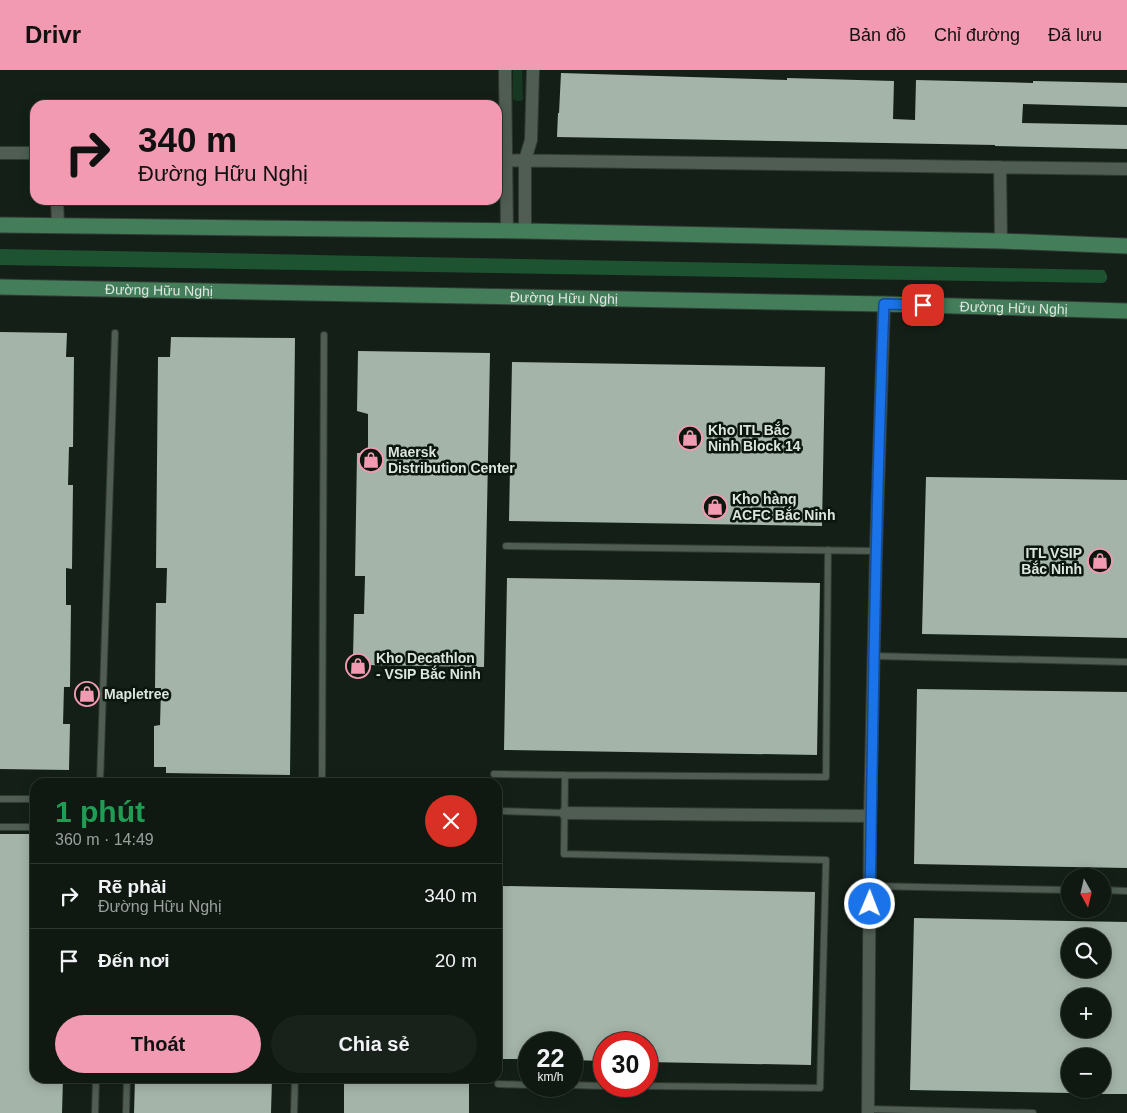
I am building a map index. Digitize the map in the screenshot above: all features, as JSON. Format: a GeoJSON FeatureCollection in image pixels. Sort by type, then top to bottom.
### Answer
{"type":"FeatureCollection","features":[{"type":"Feature","properties":{"kind":"main road"},"geometry":{"type":"LineString","coordinates":[[0,225],[525,231],[1001,241],[1127,246]]}},
{"type":"Feature","properties":{"kind":"main road","name":"Đường Hữu Nghị"},"geometry":{"type":"LineString","coordinates":[[0,286],[884,304],[1127,311]]}},
{"type":"Feature","properties":{"kind":"street"},"geometry":{"type":"LineString","coordinates":[[505,70],[505,140],[502,160],[506,232]]}},
{"type":"Feature","properties":{"kind":"street"},"geometry":{"type":"LineString","coordinates":[[525,231],[525,160],[531,140],[533,70]]}},
{"type":"Feature","properties":{"kind":"street"},"geometry":{"type":"LineString","coordinates":[[0,153],[30,153]]}},
{"type":"Feature","properties":{"kind":"street"},"geometry":{"type":"LineString","coordinates":[[502,160],[1127,169]]}},
{"type":"Feature","properties":{"kind":"street"},"geometry":{"type":"LineString","coordinates":[[1000,167],[1001,241]]}},
{"type":"Feature","properties":{"kind":"street"},"geometry":{"type":"LineString","coordinates":[[57,205],[58,225]]}},
{"type":"Feature","properties":{"kind":"street"},"geometry":{"type":"LineString","coordinates":[[868,1111],[870,816],[884,304]]}},
{"type":"Feature","properties":{"kind":"street"},"geometry":{"type":"LineString","coordinates":[[565,813],[870,816]]}},
{"type":"Feature","properties":{"kind":"lane"},"geometry":{"type":"LineString","coordinates":[[100,778],[114,333]]}},
{"type":"Feature","properties":{"kind":"lane"},"geometry":{"type":"LineString","coordinates":[[322,778],[324,335]]}},
{"type":"Feature","properties":{"kind":"lane"},"geometry":{"type":"LineString","coordinates":[[506,546],[876,551]]}},
{"type":"Feature","properties":{"kind":"lane"},"geometry":{"type":"LineString","coordinates":[[494,774],[826,777],[828,550]]}},
{"type":"Feature","properties":{"kind":"lane"},"geometry":{"type":"LineString","coordinates":[[874,656],[1127,662]]}},
{"type":"Feature","properties":{"kind":"lane"},"geometry":{"type":"LineString","coordinates":[[565,775],[564,854],[826,860],[820,1088],[658,1086]]}},
{"type":"Feature","properties":{"kind":"lane"},"geometry":{"type":"LineString","coordinates":[[0,799],[30,800]]}},
{"type":"Feature","properties":{"kind":"lane"},"geometry":{"type":"LineString","coordinates":[[502,811],[565,813]]}},
{"type":"Feature","properties":{"kind":"lane"},"geometry":{"type":"LineString","coordinates":[[0,827],[30,827]]}},
{"type":"Feature","properties":{"kind":"lane"},"geometry":{"type":"LineString","coordinates":[[870,886],[1061,890]]}},
{"type":"Feature","properties":{"kind":"lane"},"geometry":{"type":"LineString","coordinates":[[1111,890],[1127,891]]}},
{"type":"Feature","properties":{"kind":"lane"},"geometry":{"type":"LineString","coordinates":[[95,1113],[96,1083]]}},
{"type":"Feature","properties":{"kind":"lane"},"geometry":{"type":"LineString","coordinates":[[126,1113],[127,1083]]}},
{"type":"Feature","properties":{"kind":"lane"},"geometry":{"type":"LineString","coordinates":[[294,1113],[295,1083]]}},
{"type":"Feature","properties":{"kind":"lane"},"geometry":{"type":"LineString","coordinates":[[498,1084],[518,1085]]}},
{"type":"Feature","properties":{"kind":"lane"},"geometry":{"type":"LineString","coordinates":[[868,1111],[1032,1113]]}},
{"type":"Feature","properties":{"kind":"shaded area"},"geometry":{"type":"Polygon","coordinates":[[[513,70],[522,70],[523,99],[521,101],[513,99],[513,70]]]}},
{"type":"Feature","properties":{"kind":"shaded area"},"geometry":{"type":"Polygon","coordinates":[[[0,249],[1104,270],[1107,278],[1102,283],[0,265],[0,249]]]}},
{"type":"Feature","properties":{"kind":"building"},"geometry":{"type":"Polygon","coordinates":[[[561,73],[787,80],[787,78],[894,81],[893,119],[915,120],[916,80],[1127,83],[1127,107],[1023,104],[1022,123],[1127,125],[1127,149],[557,137],[561,73]]]}},
{"type":"Feature","properties":{"kind":"building"},"geometry":{"type":"Polygon","coordinates":[[[0,332],[67,333],[66,357],[74,357],[73,447],[69,447],[68,485],[73,485],[72,569],[66,568],[66,605],[71,605],[70,687],[64,687],[63,724],[70,724],[69,770],[0,769],[0,332]]]}},
{"type":"Feature","properties":{"kind":"building"},"geometry":{"type":"Polygon","coordinates":[[[171,337],[295,338],[290,775],[166,773],[166,767],[154,767],[154,726],[160,725],[161,688],[155,688],[156,603],[166,603],[167,568],[156,568],[158,357],[170,357],[171,337]]]}},
{"type":"Feature","properties":{"kind":"building"},"geometry":{"type":"Polygon","coordinates":[[[358,351],[490,353],[484,667],[365,665],[366,657],[353,657],[354,614],[364,614],[365,576],[355,576],[357,453],[368,453],[368,414],[357,411],[358,351]]]}},
{"type":"Feature","properties":{"kind":"building"},"geometry":{"type":"Polygon","coordinates":[[[512,362],[825,367],[822,526],[509,521],[512,362]]]}},
{"type":"Feature","properties":{"kind":"building"},"geometry":{"type":"Polygon","coordinates":[[[926,477],[1127,480],[1127,638],[922,634],[926,477]]]}},
{"type":"Feature","properties":{"kind":"building"},"geometry":{"type":"Polygon","coordinates":[[[507,578],[820,583],[817,755],[504,750],[507,578]]]}},
{"type":"Feature","properties":{"kind":"building"},"geometry":{"type":"Polygon","coordinates":[[[917,689],[1127,692],[1127,868],[914,864],[917,689]]]}},
{"type":"Feature","properties":{"kind":"building"},"geometry":{"type":"Polygon","coordinates":[[[0,834],[30,834],[30,1083],[63,1083],[62,1113],[0,1113],[0,834]]]}},
{"type":"Feature","properties":{"kind":"building"},"geometry":{"type":"Polygon","coordinates":[[[503,886],[815,892],[811,1065],[658,1062],[658,1032],[593,1032],[593,1061],[583,1060],[583,1032],[518,1032],[518,1059],[502,1059],[503,886]]]}},
{"type":"Feature","properties":{"kind":"building"},"geometry":{"type":"Polygon","coordinates":[[[914,918],[1127,922],[1127,1094],[1111,1094],[1111,1048],[1061,1048],[1061,1093],[910,1090],[914,918]]]}},
{"type":"Feature","properties":{"kind":"building"},"geometry":{"type":"Polygon","coordinates":[[[135,1083],[272,1083],[271,1113],[134,1113],[135,1083]]]}},
{"type":"Feature","properties":{"kind":"building"},"geometry":{"type":"Polygon","coordinates":[[[344,1083],[469,1083],[469,1113],[344,1113],[344,1083]]]}},
{"type":"Feature","properties":{"kind":"place","name":"Kho ITL Bắc Ninh Block 14"},"geometry":{"type":"Point","coordinates":[690,438]}},
{"type":"Feature","properties":{"kind":"place","name":"Maersk Distribution Center"},"geometry":{"type":"Point","coordinates":[371,460]}},
{"type":"Feature","properties":{"kind":"place","name":"Kho hàng ACFC Bắc Ninh"},"geometry":{"type":"Point","coordinates":[715,507]}},
{"type":"Feature","properties":{"kind":"place","name":"ITL VSIP Bắc Ninh"},"geometry":{"type":"Point","coordinates":[1100,561]}},
{"type":"Feature","properties":{"kind":"place","name":"Kho Decathlon - VSIP Bắc Ninh"},"geometry":{"type":"Point","coordinates":[358,666]}},
{"type":"Feature","properties":{"kind":"place","name":"Mapletree"},"geometry":{"type":"Point","coordinates":[87,694]}},
{"type":"Feature","properties":{"kind":"route"},"geometry":{"type":"LineString","coordinates":[[870,904],[876,551],[884,304],[923,305]]}}]}
